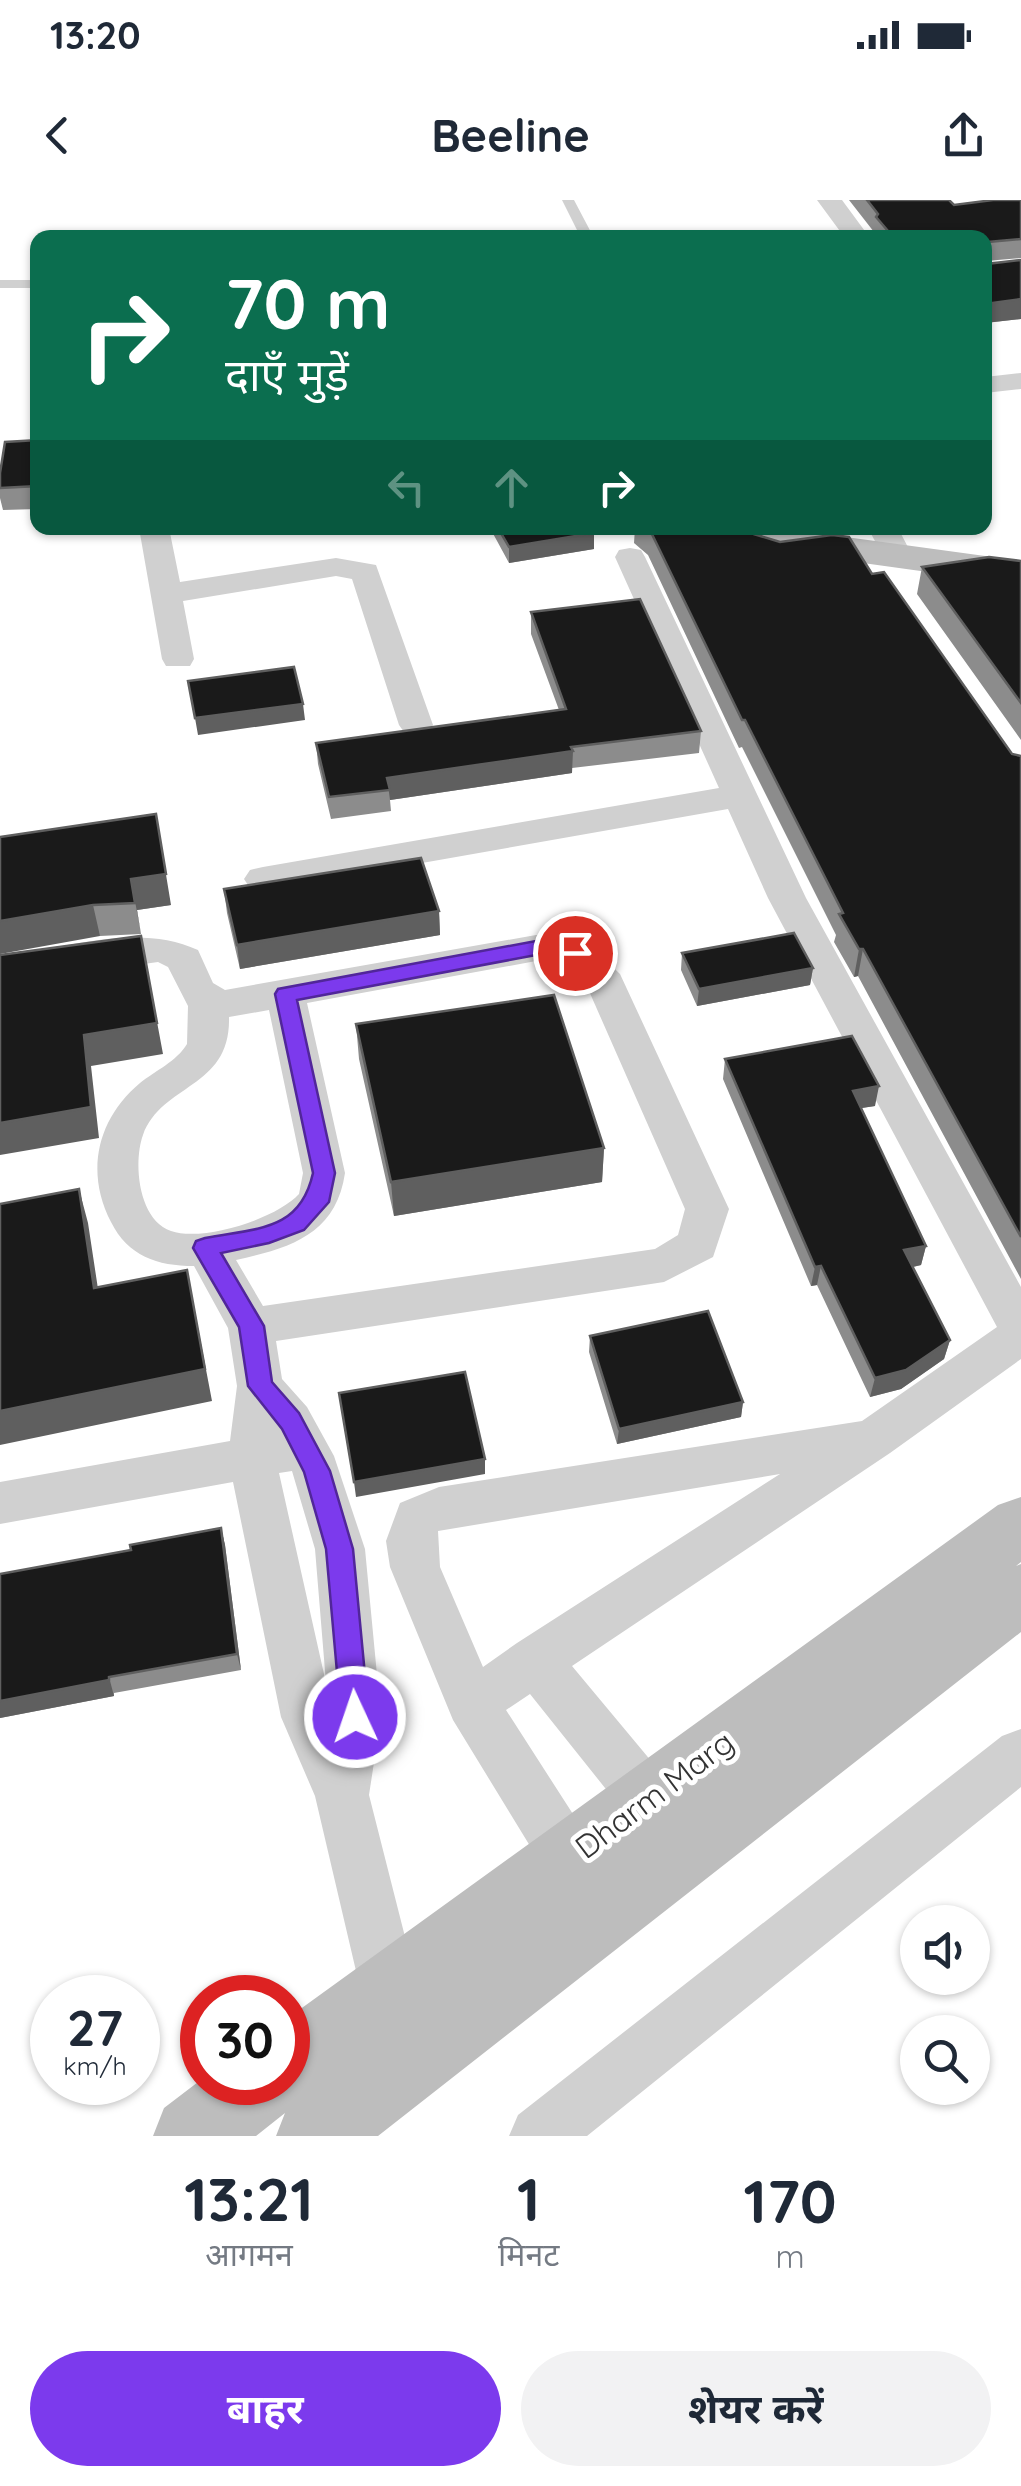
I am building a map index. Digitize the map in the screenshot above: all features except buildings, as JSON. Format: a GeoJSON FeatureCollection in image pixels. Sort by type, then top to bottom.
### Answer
{"type":"FeatureCollection","features":[{"type":"Feature","properties":{"kind":"main road"},"geometry":{"type":"LineString","coordinates":[[810,535],[890,540],[1021,573]]}},
{"type":"Feature","properties":{"kind":"main road","name":"Dharm Marg"},"geometry":{"type":"LineString","coordinates":[[310,2047],[1021,1526]]}},
{"type":"Feature","properties":{"kind":"main road"},"geometry":{"type":"LineString","coordinates":[[315,2136],[1021,1593]]}},
{"type":"Feature","properties":{"kind":"main road"},"geometry":{"type":"LineString","coordinates":[[192,2136],[232,2105]]}},
{"type":"Feature","properties":{"kind":"street"},"geometry":{"type":"LineString","coordinates":[[829,200],[852,230]]}},
{"type":"Feature","properties":{"kind":"street"},"geometry":{"type":"LineString","coordinates":[[992,385],[1021,381]]}},
{"type":"Feature","properties":{"kind":"street"},"geometry":{"type":"LineString","coordinates":[[155,535],[178,658]]}},
{"type":"Feature","properties":{"kind":"street"},"geometry":{"type":"LineString","coordinates":[[472,1703],[873,1439],[1021,1331],[787,898],[630,557]]}},
{"type":"Feature","properties":{"kind":"street"},"geometry":{"type":"LineString","coordinates":[[166,594],[336,567],[366,572],[416,725]]}},
{"type":"Feature","properties":{"kind":"street"},"geometry":{"type":"LineString","coordinates":[[263,879],[738,796]]}},
{"type":"Feature","properties":{"kind":"street"},"geometry":{"type":"LineString","coordinates":[[0,972],[132,950],[163,949],[184,958],[199,995],[208,1003],[245,1002],[536,948],[575,953],[606,984],[707,1209],[697,1245],[664,1265],[252,1326]]}},
{"type":"Feature","properties":{"kind":"street"},"geometry":{"type":"LineString","coordinates":[[208,1003],[206,1048],[198,1061],[147,1101],[122,1128],[116,1143],[123,1200],[135,1228],[162,1247],[205,1248],[269,1234],[296,1224],[318,1202],[324,1173],[285,994]]}},
{"type":"Feature","properties":{"kind":"street"},"geometry":{"type":"LineString","coordinates":[[205,1248],[252,1326],[260,1386],[252,1458],[307,1717],[342,1794],[388,1988]]}},
{"type":"Feature","properties":{"kind":"street"},"geometry":{"type":"LineString","coordinates":[[260,1386],[290,1421],[317,1471],[340,1549],[355,1717],[342,1794]]}},
{"type":"Feature","properties":{"kind":"street"},"geometry":{"type":"LineString","coordinates":[[568,1858],[472,1703],[414,1567],[410,1541],[417,1518],[438,1508],[873,1439]]}},
{"type":"Feature","properties":{"kind":"street"},"geometry":{"type":"LineString","coordinates":[[0,1503],[304,1448]]}},
{"type":"Feature","properties":{"kind":"street"},"geometry":{"type":"LineString","coordinates":[[536,1660],[648,1799]]}},
{"type":"Feature","properties":{"kind":"street"},"geometry":{"type":"LineString","coordinates":[[539,2136],[1021,1754]]}},
{"type":"Feature","properties":{"kind":"lane"},"geometry":{"type":"LineString","coordinates":[[568,200],[584,230]]}},
{"type":"Feature","properties":{"kind":"lane"},"geometry":{"type":"LineString","coordinates":[[0,284],[30,284]]}},
{"type":"Feature","properties":{"kind":"lane"},"geometry":{"type":"LineString","coordinates":[[388,1988],[416,2058]]}},
{"type":"Feature","properties":{"kind":"route"},"geometry":{"type":"LineString","coordinates":[[355,1717],[340,1549],[317,1471],[290,1421],[260,1386],[252,1326],[205,1248],[296,1224],[318,1202],[324,1173],[285,994],[536,948],[575,953]]}}]}
